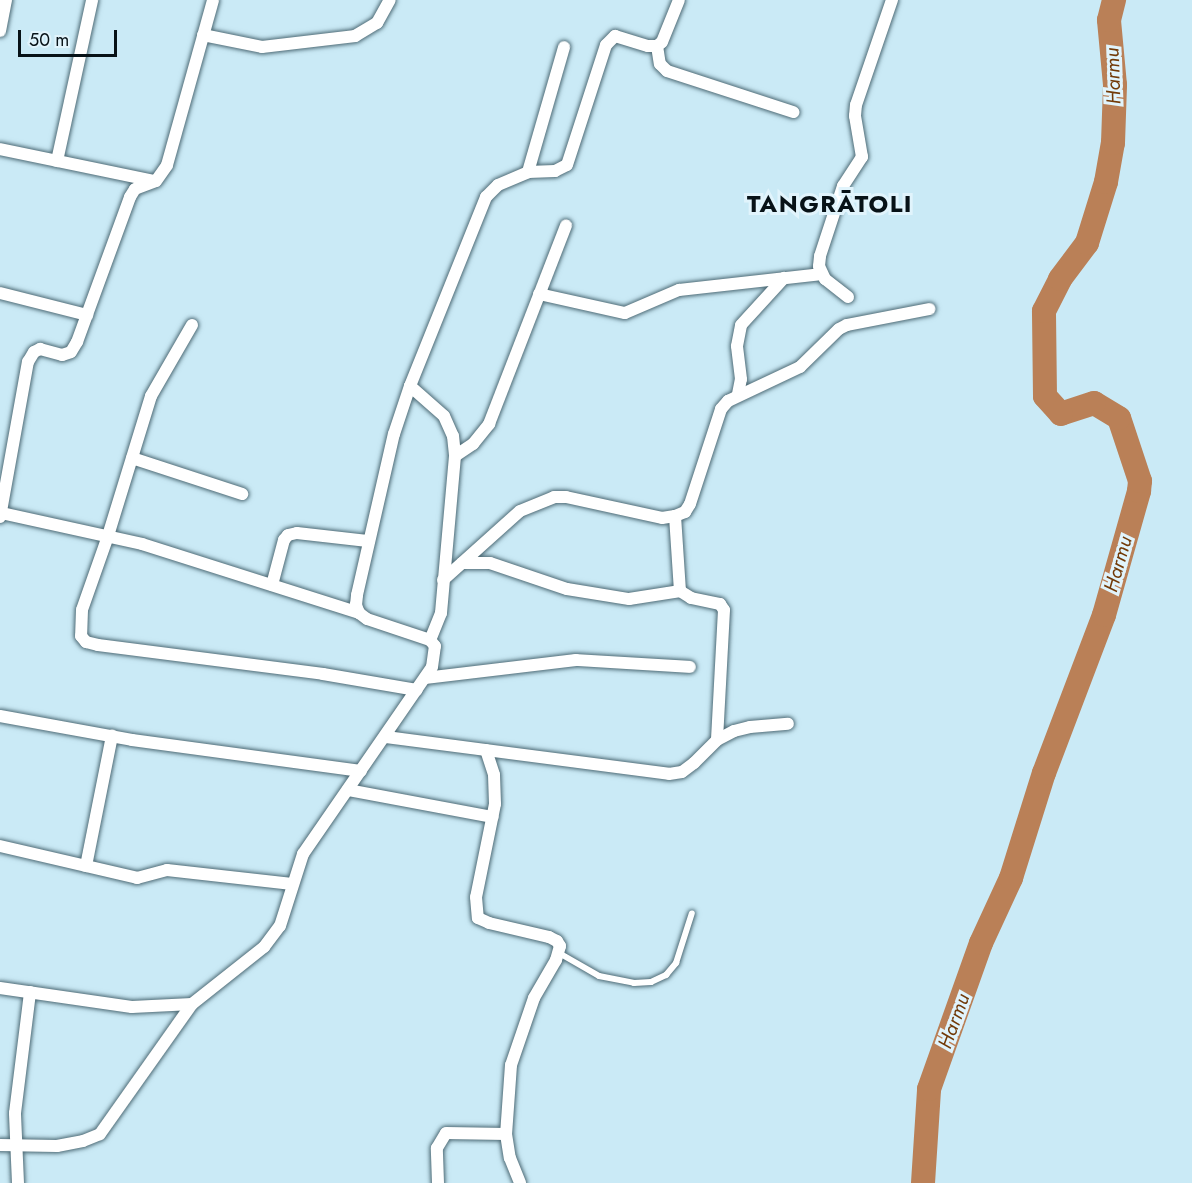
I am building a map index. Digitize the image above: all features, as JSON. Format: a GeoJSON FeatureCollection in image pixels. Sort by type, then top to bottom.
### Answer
{"type":"FeatureCollection","features":[{"type":"Feature","properties":{"kind":"street"},"geometry":{"type":"LineString","coordinates":[[0,31],[6,0]]}},
{"type":"Feature","properties":{"kind":"street"},"geometry":{"type":"LineString","coordinates":[[57,160],[92,0]]}},
{"type":"Feature","properties":{"kind":"street"},"geometry":{"type":"LineString","coordinates":[[0,1145],[57,1146],[83,1141],[100,1134],[113,1119],[164,1040],[192,1004],[273,937],[280,926],[303,854],[386,737],[425,678],[435,655],[435,646],[430,640],[367,619],[359,613],[272,585],[108,536],[0,515],[28,362],[34,352],[40,350],[62,355],[71,352],[130,197],[135,189],[156,181],[167,165],[213,0]]}},
{"type":"Feature","properties":{"kind":"street"},"geometry":{"type":"LineString","coordinates":[[203,35],[262,47],[355,36],[377,23],[390,0]]}},
{"type":"Feature","properties":{"kind":"street"},"geometry":{"type":"LineString","coordinates":[[359,613],[356,605],[357,595],[387,458],[410,386],[486,197],[498,184],[528,172],[555,171],[567,165],[610,40],[615,36],[624,37],[648,46],[657,46],[662,42],[679,0]]}},
{"type":"Feature","properties":{"kind":"street"},"geometry":{"type":"LineString","coordinates":[[848,297],[829,284],[822,274],[820,256],[843,186],[862,157],[855,116],[856,105],[892,0]]}},
{"type":"Feature","properties":{"kind":"street"},"geometry":{"type":"LineString","coordinates":[[657,46],[660,64],[667,71],[793,112]]}},
{"type":"Feature","properties":{"kind":"street"},"geometry":{"type":"LineString","coordinates":[[528,172],[564,48]]}},
{"type":"Feature","properties":{"kind":"street"},"geometry":{"type":"LineString","coordinates":[[0,149],[156,181]]}},
{"type":"Feature","properties":{"kind":"street"},"geometry":{"type":"LineString","coordinates":[[455,456],[473,444],[489,424],[566,225]]}},
{"type":"Feature","properties":{"kind":"street"},"geometry":{"type":"LineString","coordinates":[[539,294],[625,313],[679,290],[822,274]]}},
{"type":"Feature","properties":{"kind":"street"},"geometry":{"type":"LineString","coordinates":[[738,394],[741,379],[736,346],[741,325],[784,278]]}},
{"type":"Feature","properties":{"kind":"street"},"geometry":{"type":"LineString","coordinates":[[0,292],[87,315]]}},
{"type":"Feature","properties":{"kind":"street"},"geometry":{"type":"LineString","coordinates":[[443,580],[520,511],[554,497],[566,497],[662,518],[685,512],[690,504],[721,409],[738,394],[800,367],[839,329],[848,325],[930,309]]}},
{"type":"Feature","properties":{"kind":"street"},"geometry":{"type":"LineString","coordinates":[[192,325],[151,396],[108,536],[82,609],[81,636],[86,642],[322,674],[417,690]]}},
{"type":"Feature","properties":{"kind":"street"},"geometry":{"type":"LineString","coordinates":[[410,386],[444,416],[453,436],[455,456],[439,622],[430,640]]}},
{"type":"Feature","properties":{"kind":"street"},"geometry":{"type":"LineString","coordinates":[[132,458],[242,494]]}},
{"type":"Feature","properties":{"kind":"street"},"geometry":{"type":"LineString","coordinates":[[675,516],[680,591],[684,596],[720,604],[724,610],[717,740]]}},
{"type":"Feature","properties":{"kind":"street"},"geometry":{"type":"LineString","coordinates":[[272,585],[284,540],[288,535],[297,533],[368,541]]}},
{"type":"Feature","properties":{"kind":"street"},"geometry":{"type":"LineString","coordinates":[[462,563],[490,563],[567,589],[629,598],[680,591]]}},
{"type":"Feature","properties":{"kind":"street"},"geometry":{"type":"LineString","coordinates":[[425,678],[576,660],[690,667]]}},
{"type":"Feature","properties":{"kind":"street"},"geometry":{"type":"LineString","coordinates":[[0,716],[112,736],[361,771]]}},
{"type":"Feature","properties":{"kind":"street"},"geometry":{"type":"LineString","coordinates":[[386,737],[669,774],[681,772],[694,763],[717,740],[750,727],[788,724]]}},
{"type":"Feature","properties":{"kind":"street"},"geometry":{"type":"LineString","coordinates":[[86,866],[112,736]]}},
{"type":"Feature","properties":{"kind":"street"},"geometry":{"type":"LineString","coordinates":[[486,750],[494,775],[492,817],[476,897],[478,918],[557,941],[559,953],[534,998],[520,1032],[511,1065],[506,1134],[510,1158],[520,1183]]}},
{"type":"Feature","properties":{"kind":"street"},"geometry":{"type":"LineString","coordinates":[[348,790],[492,817]]}},
{"type":"Feature","properties":{"kind":"street"},"geometry":{"type":"LineString","coordinates":[[0,846],[137,878],[167,870],[292,884]]}},
{"type":"Feature","properties":{"kind":"street"},"geometry":{"type":"LineString","coordinates":[[0,988],[132,1007],[192,1004]]}},
{"type":"Feature","properties":{"kind":"street"},"geometry":{"type":"LineString","coordinates":[[18,1183],[15,1146],[19,1070],[30,992]]}},
{"type":"Feature","properties":{"kind":"street"},"geometry":{"type":"LineString","coordinates":[[438,1183],[437,1148],[446,1133],[506,1134]]}},
{"type":"Feature","properties":{"kind":"lane"},"geometry":{"type":"LineString","coordinates":[[559,953],[599,976],[634,982],[651,982],[666,975],[676,963],[692,913]]}},
{"type":"Feature","properties":{"kind":"waterway","name":"Harmu"},"geometry":{"type":"LineString","coordinates":[[923,1183],[929,1089],[981,943],[1011,878],[1044,773],[1104,615],[1139,491],[1140,481],[1119,418],[1094,403],[1061,414],[1045,396],[1044,311],[1060,279],[1087,243],[1106,182],[1113,143],[1115,85],[1109,20],[1114,0]]}},
{"type":"Feature","properties":{"kind":"district","name":"TANGRĀTOLI"},"geometry":{"type":"Point","coordinates":[830,204]}}]}
